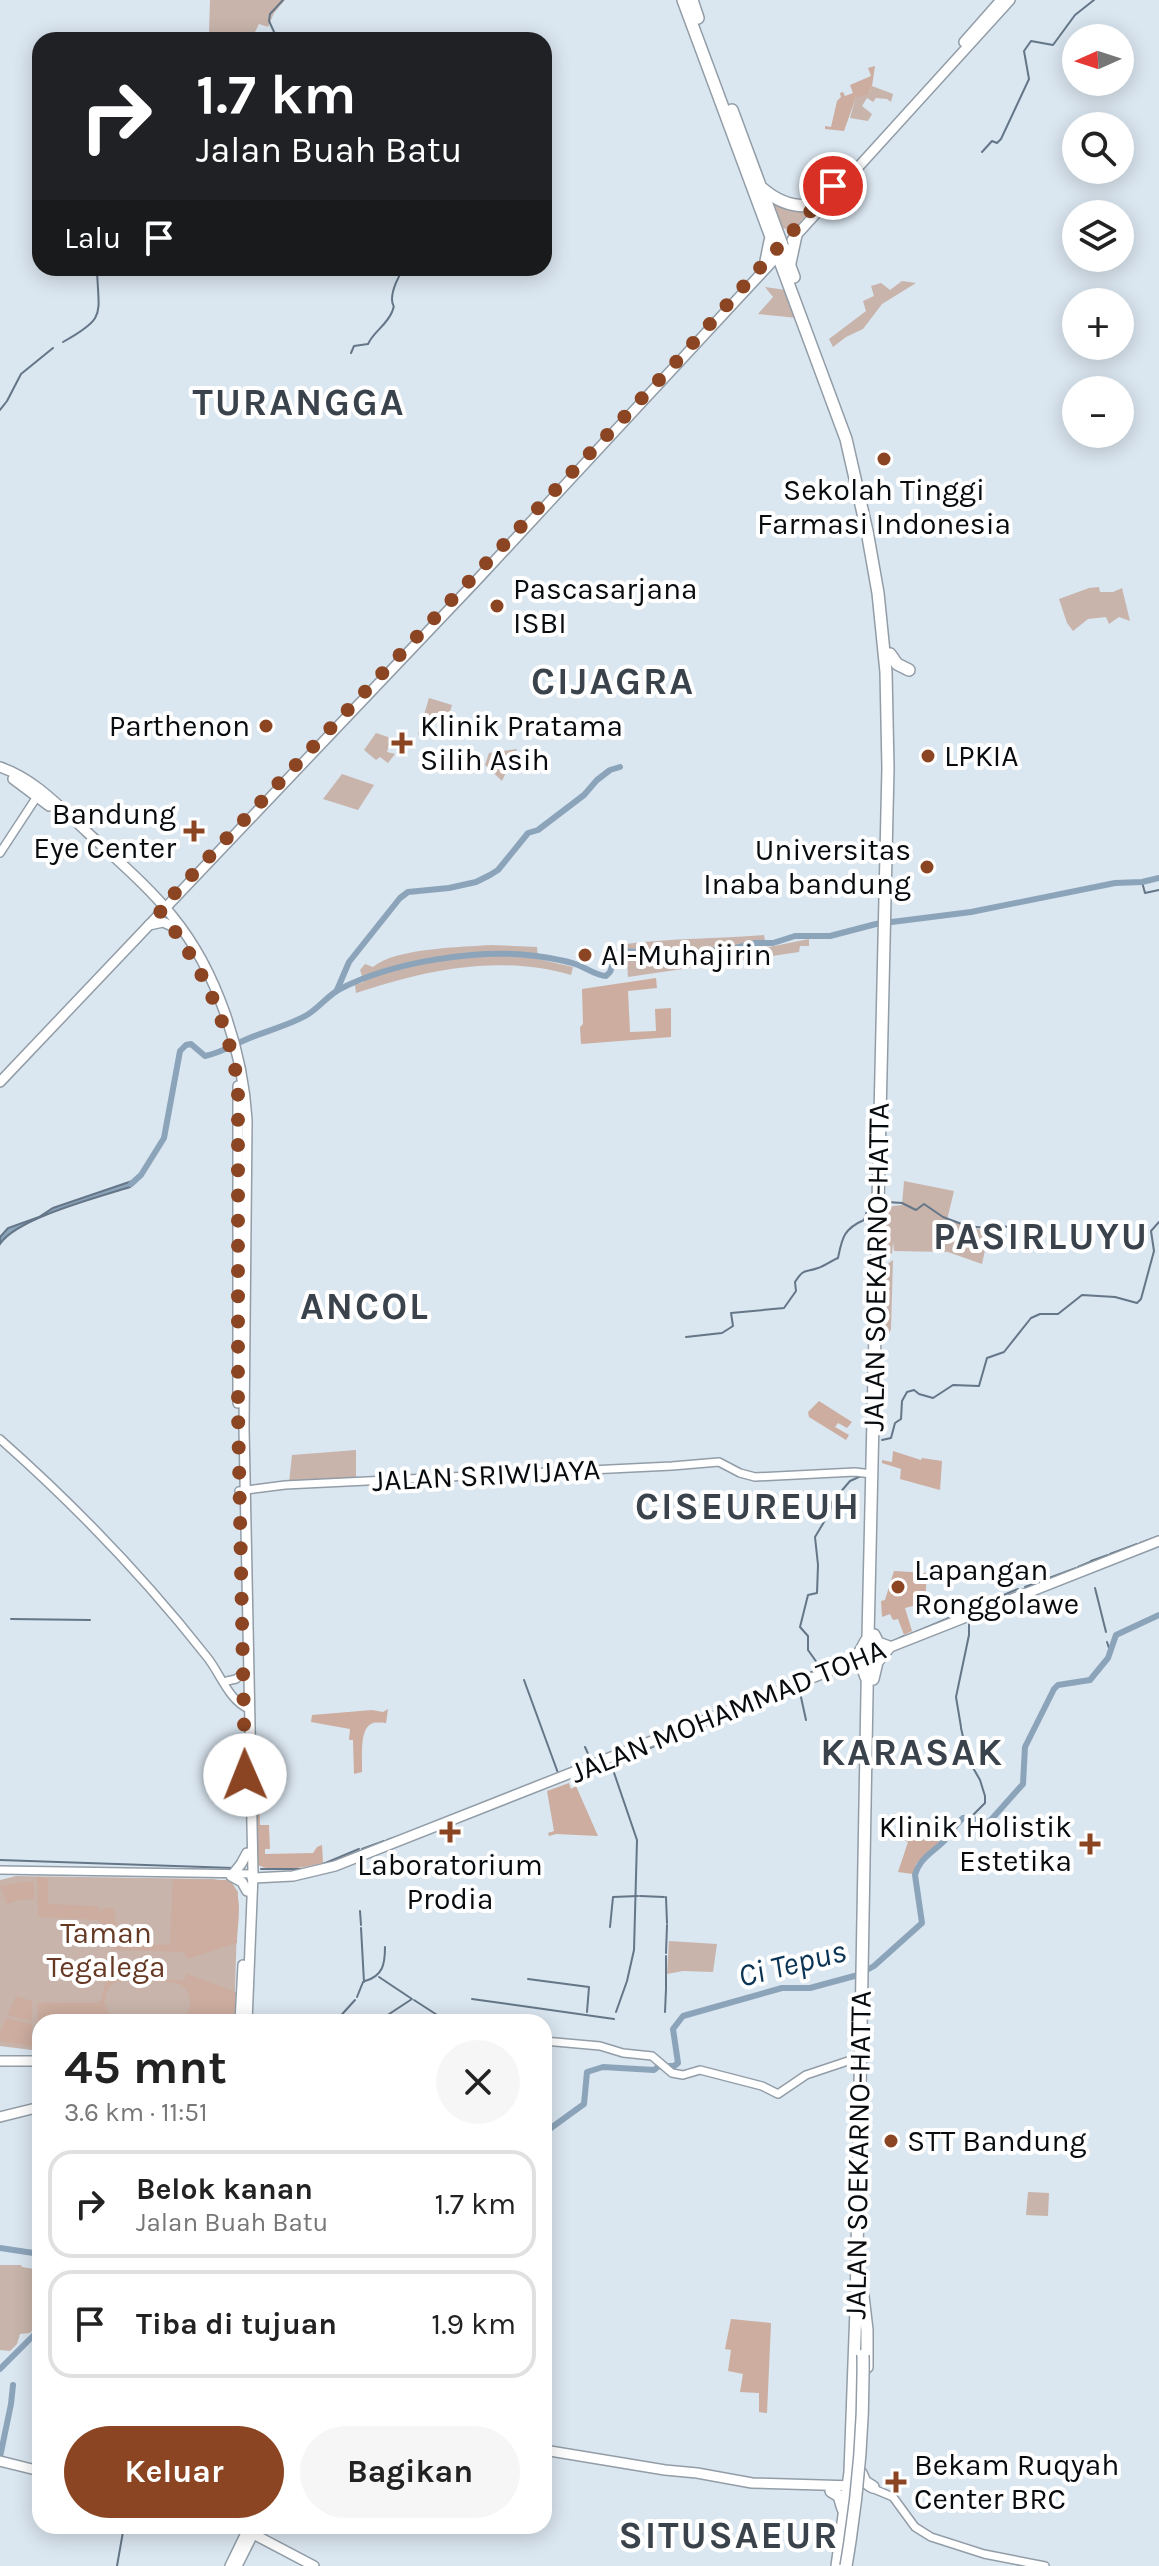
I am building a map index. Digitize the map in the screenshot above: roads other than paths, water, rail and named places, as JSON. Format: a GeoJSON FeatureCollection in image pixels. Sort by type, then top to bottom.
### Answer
{"type":"FeatureCollection","features":[{"type":"Feature","properties":{"kind":"highway","name":"JALAN SOEKARNO-HATTA"},"geometry":{"type":"LineString","coordinates":[[683,0],[773,232]]}},
{"type":"Feature","properties":{"kind":"highway","name":"JALAN SOEKARNO-HATTA"},"geometry":{"type":"LineString","coordinates":[[692,0],[760,186],[776,254],[787,269],[850,436],[877,554],[890,654],[894,770],[885,938],[860,2307],[851,2438],[856,2473]]}},
{"type":"Feature","properties":{"kind":"highway"},"geometry":{"type":"LineString","coordinates":[[760,186],[784,203],[814,205]]}},
{"type":"Feature","properties":{"kind":"highway"},"geometry":{"type":"LineString","coordinates":[[773,232],[795,232],[787,269],[775,265],[773,232]]}},
{"type":"Feature","properties":{"kind":"highway","name":"JALAN SOEKARNO-HATTA"},"geometry":{"type":"LineString","coordinates":[[787,269],[846,439],[874,569],[886,667],[886,915]]}},
{"type":"Feature","properties":{"kind":"highway"},"geometry":{"type":"LineString","coordinates":[[890,654],[897,664],[909,670]]}},
{"type":"Feature","properties":{"kind":"highway","name":"JALAN SOEKARNO-HATTA"},"geometry":{"type":"LineString","coordinates":[[871,1636],[866,1473],[878,1331]]}},
{"type":"Feature","properties":{"kind":"highway"},"geometry":{"type":"LineString","coordinates":[[871,1636],[889,1647],[877,1662],[870,1679],[863,1667],[851,1662],[871,1636]]}},
{"type":"Feature","properties":{"kind":"highway","name":"JALAN SOEKARNO-HATTA"},"geometry":{"type":"LineString","coordinates":[[844,2561],[856,2473],[865,2438],[868,2337],[860,2307]]}},
{"type":"Feature","properties":{"kind":"highway"},"geometry":{"type":"LineString","coordinates":[[844,2561],[853,2483],[860,2307]]}},
{"type":"Feature","properties":{"kind":"highway"},"geometry":{"type":"LineString","coordinates":[[851,2438],[857,2443],[865,2438]]}},
{"type":"Feature","properties":{"kind":"highway"},"geometry":{"type":"LineString","coordinates":[[844,2522],[840,2498],[831,2488],[856,2473],[875,2490]]}},
{"type":"Feature","properties":{"kind":"highway"},"geometry":{"type":"LineString","coordinates":[[854,2491],[875,2490]]}},
{"type":"Feature","properties":{"kind":"highway","name":"JALAN SOEKARNO-HATTA"},"geometry":{"type":"LineString","coordinates":[[844,2561],[844,2522],[854,2491]]}},
{"type":"Feature","properties":{"kind":"main road"},"geometry":{"type":"LineString","coordinates":[[0,1082],[676,362],[1005,1]]}},
{"type":"Feature","properties":{"kind":"main road"},"geometry":{"type":"LineString","coordinates":[[795,232],[814,205],[874,145]]}},
{"type":"Feature","properties":{"kind":"main road"},"geometry":{"type":"LineString","coordinates":[[0,770],[38,795],[113,859]]}},
{"type":"Feature","properties":{"kind":"main road"},"geometry":{"type":"LineString","coordinates":[[0,770],[21,776],[42,790],[185,933],[209,976],[243,1080],[247,1120],[242,1491],[243,1673],[246,1705]]}},
{"type":"Feature","properties":{"kind":"main road"},"geometry":{"type":"LineString","coordinates":[[0,853],[38,795]]}},
{"type":"Feature","properties":{"kind":"main road"},"geometry":{"type":"LineString","coordinates":[[152,897],[168,897],[179,892]]}},
{"type":"Feature","properties":{"kind":"main road"},"geometry":{"type":"LineString","coordinates":[[173,922],[174,904],[179,892]]}},
{"type":"Feature","properties":{"kind":"main road"},"geometry":{"type":"LineString","coordinates":[[149,923],[152,897]]}},
{"type":"Feature","properties":{"kind":"main road"},"geometry":{"type":"LineString","coordinates":[[149,923],[173,922]]}},
{"type":"Feature","properties":{"kind":"main road"},"geometry":{"type":"LineString","coordinates":[[0,1439],[111,1543],[246,1705]]}},
{"type":"Feature","properties":{"kind":"main road","name":"JALAN SRIWIJAYA"},"geometry":{"type":"LineString","coordinates":[[242,1491],[285,1485],[719,1462],[755,1477],[866,1473]]}},
{"type":"Feature","properties":{"kind":"main road"},"geometry":{"type":"LineString","coordinates":[[242,1491],[250,1857],[255,1876]]}},
{"type":"Feature","properties":{"kind":"main road","name":"JALAN MOHAMMAD TOHA"},"geometry":{"type":"LineString","coordinates":[[0,1870],[255,1876],[316,1872],[1159,1541]]}},
{"type":"Feature","properties":{"kind":"main road"},"geometry":{"type":"LineString","coordinates":[[218,1672],[246,1705]]}},
{"type":"Feature","properties":{"kind":"main road"},"geometry":{"type":"LineString","coordinates":[[227,1681],[243,1673]]}},
{"type":"Feature","properties":{"kind":"main road"},"geometry":{"type":"LineString","coordinates":[[249,1891],[232,1875],[250,1857]]}},
{"type":"Feature","properties":{"kind":"main road"},"geometry":{"type":"LineString","coordinates":[[241,2014],[249,1891],[256,1869],[250,1857]]}},
{"type":"Feature","properties":{"kind":"main road"},"geometry":{"type":"LineString","coordinates":[[245,1982],[247,2014]]}},
{"type":"Feature","properties":{"kind":"main road"},"geometry":{"type":"LineString","coordinates":[[552,2042],[600,2046],[623,2053],[652,2056],[678,2074],[700,2070],[762,2086],[778,2094],[806,2075],[864,2055]]}},
{"type":"Feature","properties":{"kind":"main road"},"geometry":{"type":"LineString","coordinates":[[0,2061],[32,2061]]}},
{"type":"Feature","properties":{"kind":"main road"},"geometry":{"type":"LineString","coordinates":[[0,2117],[32,2109]]}},
{"type":"Feature","properties":{"kind":"main road"},"geometry":{"type":"LineString","coordinates":[[552,2454],[757,2488],[854,2491]]}},
{"type":"Feature","properties":{"kind":"main road"},"geometry":{"type":"LineString","coordinates":[[0,2461],[32,2469]]}},
{"type":"Feature","properties":{"kind":"main road"},"geometry":{"type":"LineString","coordinates":[[875,2490],[895,2498],[910,2522],[927,2536],[988,2555],[1045,2566]]}},
{"type":"Feature","properties":{"kind":"main road"},"geometry":{"type":"LineString","coordinates":[[230,2566],[247,2534]]}},
{"type":"Feature","properties":{"kind":"main road"},"geometry":{"type":"LineString","coordinates":[[237,2566],[247,2534]]}},
{"type":"Feature","properties":{"kind":"main road"},"geometry":{"type":"LineString","coordinates":[[252,2534],[314,2566]]}},
{"type":"Feature","properties":{"kind":"water"},"geometry":{"type":"Polygon","coordinates":[[[135,1180],[130,1187],[40,1217],[9,1234],[0,1244],[0,1237],[8,1228],[39,1217],[53,1208],[135,1180]]]}},
{"type":"Feature","properties":{"kind":"waterway"},"geometry":{"type":"LineString","coordinates":[[274,32],[269,21],[270,14],[283,0]]}},
{"type":"Feature","properties":{"kind":"waterway"},"geometry":{"type":"LineString","coordinates":[[982,152],[992,141],[997,143],[1001,139],[1029,79],[1024,51],[1031,41],[1053,45],[1075,15],[1094,0]]}},
{"type":"Feature","properties":{"kind":"waterway"},"geometry":{"type":"LineString","coordinates":[[63,342],[94,320],[99,305],[97,276]]}},
{"type":"Feature","properties":{"kind":"waterway"},"geometry":{"type":"LineString","coordinates":[[351,353],[354,346],[368,344],[389,317],[394,307],[393,291],[399,276]]}},
{"type":"Feature","properties":{"kind":"waterway"},"geometry":{"type":"LineString","coordinates":[[0,410],[21,374],[53,348]]}},
{"type":"Feature","properties":{"kind":"waterway"},"geometry":{"type":"LineString","coordinates":[[337,990],[349,962],[400,898],[408,892],[449,888],[476,882],[490,875],[498,870],[528,833],[538,830],[584,795],[610,770],[620,767]]}},
{"type":"Feature","properties":{"kind":"waterway"},"geometry":{"type":"LineString","coordinates":[[131,1184],[141,1175],[164,1138],[180,1051],[186,1045],[191,1044],[205,1056],[216,1053],[300,1019],[340,989],[385,971],[436,959],[513,954],[563,960],[606,976],[620,951],[670,954],[732,949],[755,943],[773,943],[795,936],[830,936],[876,924],[971,912],[1115,883],[1159,878]]}},
{"type":"Feature","properties":{"kind":"waterway"},"geometry":{"type":"LineString","coordinates":[[1142,882],[1145,893],[1159,890]]}},
{"type":"Feature","properties":{"kind":"waterway"},"geometry":{"type":"LineString","coordinates":[[887,1202],[902,1203],[916,1210],[924,1204],[943,1217],[967,1226],[1008,1227]]}},
{"type":"Feature","properties":{"kind":"waterway"},"geometry":{"type":"LineString","coordinates":[[686,1337],[722,1333],[733,1326],[731,1313],[784,1308],[796,1291],[795,1282],[800,1275],[838,1258],[845,1235],[872,1209]]}},
{"type":"Feature","properties":{"kind":"waterway"},"geometry":{"type":"LineString","coordinates":[[882,1440],[891,1438],[895,1423],[901,1419],[902,1401],[907,1392],[914,1390],[933,1398],[953,1385],[979,1386],[987,1358],[1004,1352],[1031,1318],[1040,1314],[1058,1314],[1082,1295],[1115,1297],[1137,1303],[1141,1299],[1154,1251],[1151,1231],[1159,1222]]}},
{"type":"Feature","properties":{"kind":"waterway"},"geometry":{"type":"LineString","coordinates":[[804,1676],[820,1667],[808,1650],[808,1636],[800,1627],[808,1595],[817,1593],[815,1537],[830,1512],[832,1502],[850,1481],[861,1476]]}},
{"type":"Feature","properties":{"kind":"waterway"},"geometry":{"type":"LineString","coordinates":[[1140,1543],[1159,1536]]}},
{"type":"Feature","properties":{"kind":"waterway"},"geometry":{"type":"LineString","coordinates":[[1110,1554],[1137,1544]]}},
{"type":"Feature","properties":{"kind":"waterway"},"geometry":{"type":"LineString","coordinates":[[1091,1561],[1108,1555]]}},
{"type":"Feature","properties":{"kind":"waterway"},"geometry":{"type":"LineString","coordinates":[[1078,1567],[1090,1562]]}},
{"type":"Feature","properties":{"kind":"waterway"},"geometry":{"type":"LineString","coordinates":[[1025,1587],[1076,1568]]}},
{"type":"Feature","properties":{"kind":"waterway"},"geometry":{"type":"LineString","coordinates":[[1095,1588],[1106,1632]]}},
{"type":"Feature","properties":{"kind":"waterway"},"geometry":{"type":"LineString","coordinates":[[906,1636],[1018,1589]]}},
{"type":"Feature","properties":{"kind":"waterway","name":"Ci Tepus"},"geometry":{"type":"LineString","coordinates":[[552,2127],[584,2104],[587,2072],[603,2067],[654,2070],[659,2066],[678,2063],[673,2029],[683,2016],[782,1988],[810,1988],[858,1975],[874,1966],[922,1923],[915,1875],[924,1859],[963,1818],[990,1821],[1023,1784],[1025,1747],[1054,1689],[1058,1685],[1090,1680],[1108,1658],[1116,1635],[1159,1615]]}},
{"type":"Feature","properties":{"kind":"waterway"},"geometry":{"type":"LineString","coordinates":[[11,1619],[90,1620]]}},
{"type":"Feature","properties":{"kind":"waterway"},"geometry":{"type":"LineString","coordinates":[[961,1727],[956,1697],[969,1635],[969,1620]]}},
{"type":"Feature","properties":{"kind":"waterway"},"geometry":{"type":"LineString","coordinates":[[889,1643],[904,1636]]}},
{"type":"Feature","properties":{"kind":"waterway","name":"Ci Tepus"},"geometry":{"type":"LineString","coordinates":[[1107,1642],[1110,1651]]}},
{"type":"Feature","properties":{"kind":"waterway"},"geometry":{"type":"LineString","coordinates":[[786,1683],[798,1678]]}},
{"type":"Feature","properties":{"kind":"waterway"},"geometry":{"type":"LineString","coordinates":[[524,1680],[558,1773]]}},
{"type":"Feature","properties":{"kind":"waterway"},"geometry":{"type":"LineString","coordinates":[[766,1702],[799,1688],[806,1720]]}},
{"type":"Feature","properties":{"kind":"waterway"},"geometry":{"type":"LineString","coordinates":[[753,1707],[765,1702]]}},
{"type":"Feature","properties":{"kind":"waterway"},"geometry":{"type":"LineString","coordinates":[[737,1714],[751,1708]]}},
{"type":"Feature","properties":{"kind":"waterway"},"geometry":{"type":"LineString","coordinates":[[716,1721],[729,1717]]}},
{"type":"Feature","properties":{"kind":"waterway"},"geometry":{"type":"LineString","coordinates":[[679,1736],[715,1722]]}},
{"type":"Feature","properties":{"kind":"waterway"},"geometry":{"type":"LineString","coordinates":[[961,1728],[968,1759],[985,1796],[985,1803],[971,1817]]}},
{"type":"Feature","properties":{"kind":"waterway"},"geometry":{"type":"LineString","coordinates":[[613,1763],[677,1737]]}},
{"type":"Feature","properties":{"kind":"waterway"},"geometry":{"type":"LineString","coordinates":[[585,1747],[591,1760]]}},
{"type":"Feature","properties":{"kind":"waterway"},"geometry":{"type":"LineString","coordinates":[[611,1764],[637,1840],[634,1950],[616,2012]]}},
{"type":"Feature","properties":{"kind":"waterway"},"geometry":{"type":"LineString","coordinates":[[387,1840],[399,1836]]}},
{"type":"Feature","properties":{"kind":"waterway"},"geometry":{"type":"LineString","coordinates":[[362,1849],[384,1841]]}},
{"type":"Feature","properties":{"kind":"waterway"},"geometry":{"type":"LineString","coordinates":[[323,1864],[359,1849]]}},
{"type":"Feature","properties":{"kind":"waterway"},"geometry":{"type":"LineString","coordinates":[[0,1860],[233,1868]]}},
{"type":"Feature","properties":{"kind":"waterway"},"geometry":{"type":"LineString","coordinates":[[261,1869],[305,1869]]}},
{"type":"Feature","properties":{"kind":"waterway"},"geometry":{"type":"LineString","coordinates":[[610,1927],[613,1897],[638,1896]]}},
{"type":"Feature","properties":{"kind":"waterway"},"geometry":{"type":"LineString","coordinates":[[640,1896],[664,1897]]}},
{"type":"Feature","properties":{"kind":"waterway"},"geometry":{"type":"LineString","coordinates":[[666,1897],[667,1923]]}},
{"type":"Feature","properties":{"kind":"waterway"},"geometry":{"type":"LineString","coordinates":[[360,1911],[361,1925]]}},
{"type":"Feature","properties":{"kind":"waterway"},"geometry":{"type":"LineString","coordinates":[[666,1953],[667,1925]]}},
{"type":"Feature","properties":{"kind":"waterway"},"geometry":{"type":"LineString","coordinates":[[361,1928],[364,1982]]}},
{"type":"Feature","properties":{"kind":"waterway"},"geometry":{"type":"LineString","coordinates":[[365,1981],[376,1976],[382,1968],[385,1947]]}},
{"type":"Feature","properties":{"kind":"waterway"},"geometry":{"type":"LineString","coordinates":[[666,1956],[666,1988]]}},
{"type":"Feature","properties":{"kind":"waterway"},"geometry":{"type":"LineString","coordinates":[[379,1977],[412,1999],[389,2014]]}},
{"type":"Feature","properties":{"kind":"waterway"},"geometry":{"type":"LineString","coordinates":[[528,1979],[589,1987],[587,2012]]}},
{"type":"Feature","properties":{"kind":"waterway"},"geometry":{"type":"LineString","coordinates":[[357,1997],[363,1982]]}},
{"type":"Feature","properties":{"kind":"waterway"},"geometry":{"type":"LineString","coordinates":[[665,2012],[666,1989]]}},
{"type":"Feature","properties":{"kind":"waterway"},"geometry":{"type":"LineString","coordinates":[[472,1999],[614,2019]]}},
{"type":"Feature","properties":{"kind":"waterway"},"geometry":{"type":"LineString","coordinates":[[342,2014],[355,2000]]}},
{"type":"Feature","properties":{"kind":"waterway"},"geometry":{"type":"LineString","coordinates":[[414,2000],[436,2014]]}},
{"type":"Feature","properties":{"kind":"waterway","name":"Ci Tepus"},"geometry":{"type":"LineString","coordinates":[[0,2248],[32,2253]]}},
{"type":"Feature","properties":{"kind":"waterway"},"geometry":{"type":"LineString","coordinates":[[0,2369],[32,2337]]}},
{"type":"Feature","properties":{"kind":"waterway"},"geometry":{"type":"LineString","coordinates":[[0,2457],[13,2385]]}},
{"type":"Feature","properties":{"kind":"waterway"},"geometry":{"type":"LineString","coordinates":[[117,2566],[123,2534]]}},
{"type":"Feature","properties":{"kind":"place","name":"Sekolah Tinggi Farmasi Indonesia"},"geometry":{"type":"Point","coordinates":[884,459]}},
{"type":"Feature","properties":{"kind":"place","name":"Pascasarjana ISBI"},"geometry":{"type":"Point","coordinates":[497,606]}},
{"type":"Feature","properties":{"kind":"place","name":"Parthenon"},"geometry":{"type":"Point","coordinates":[266,726]}},
{"type":"Feature","properties":{"kind":"place","name":"Klinik Pratama Silih Asih"},"geometry":{"type":"Point","coordinates":[402,743]}},
{"type":"Feature","properties":{"kind":"place","name":"LPKIA"},"geometry":{"type":"Point","coordinates":[928,756]}},
{"type":"Feature","properties":{"kind":"place","name":"Bandung Eye Center"},"geometry":{"type":"Point","coordinates":[194,831]}},
{"type":"Feature","properties":{"kind":"place","name":"Universitas Inaba bandung"},"geometry":{"type":"Point","coordinates":[927,867]}},
{"type":"Feature","properties":{"kind":"place","name":"Al-Muhajirin"},"geometry":{"type":"Point","coordinates":[585,955]}},
{"type":"Feature","properties":{"kind":"place","name":"Lapangan Ronggolawe"},"geometry":{"type":"Point","coordinates":[898,1587]}},
{"type":"Feature","properties":{"kind":"place","name":"Laboratorium Prodia"},"geometry":{"type":"Point","coordinates":[450,1832]}},
{"type":"Feature","properties":{"kind":"place","name":"Klinik Holistik Estetika"},"geometry":{"type":"Point","coordinates":[1090,1844]}},
{"type":"Feature","properties":{"kind":"place","name":"STT Bandung"},"geometry":{"type":"Point","coordinates":[891,2141]}},
{"type":"Feature","properties":{"kind":"place","name":"Bekam Ruqyah Center BRC"},"geometry":{"type":"Point","coordinates":[896,2482]}},
{"type":"Feature","properties":{"kind":"district","name":"TURANGGA"},"geometry":{"type":"Point","coordinates":[299,402]}},
{"type":"Feature","properties":{"kind":"district","name":"CIJAGRA"},"geometry":{"type":"Point","coordinates":[613,681]}},
{"type":"Feature","properties":{"kind":"district","name":"PASIRLUYU"},"geometry":{"type":"Point","coordinates":[1041,1236]}},
{"type":"Feature","properties":{"kind":"district","name":"ANCOL"},"geometry":{"type":"Point","coordinates":[365,1306]}},
{"type":"Feature","properties":{"kind":"district","name":"CISEUREUH"},"geometry":{"type":"Point","coordinates":[748,1506]}},
{"type":"Feature","properties":{"kind":"district","name":"KARASAK"},"geometry":{"type":"Point","coordinates":[912,1752]}},
{"type":"Feature","properties":{"kind":"district","name":"SITUSAEUR"},"geometry":{"type":"Point","coordinates":[729,2535]}},
{"type":"Feature","properties":{"kind":"park label","name":"Taman Tegalega"},"geometry":{"type":"Point","coordinates":[106,1950]}}]}
